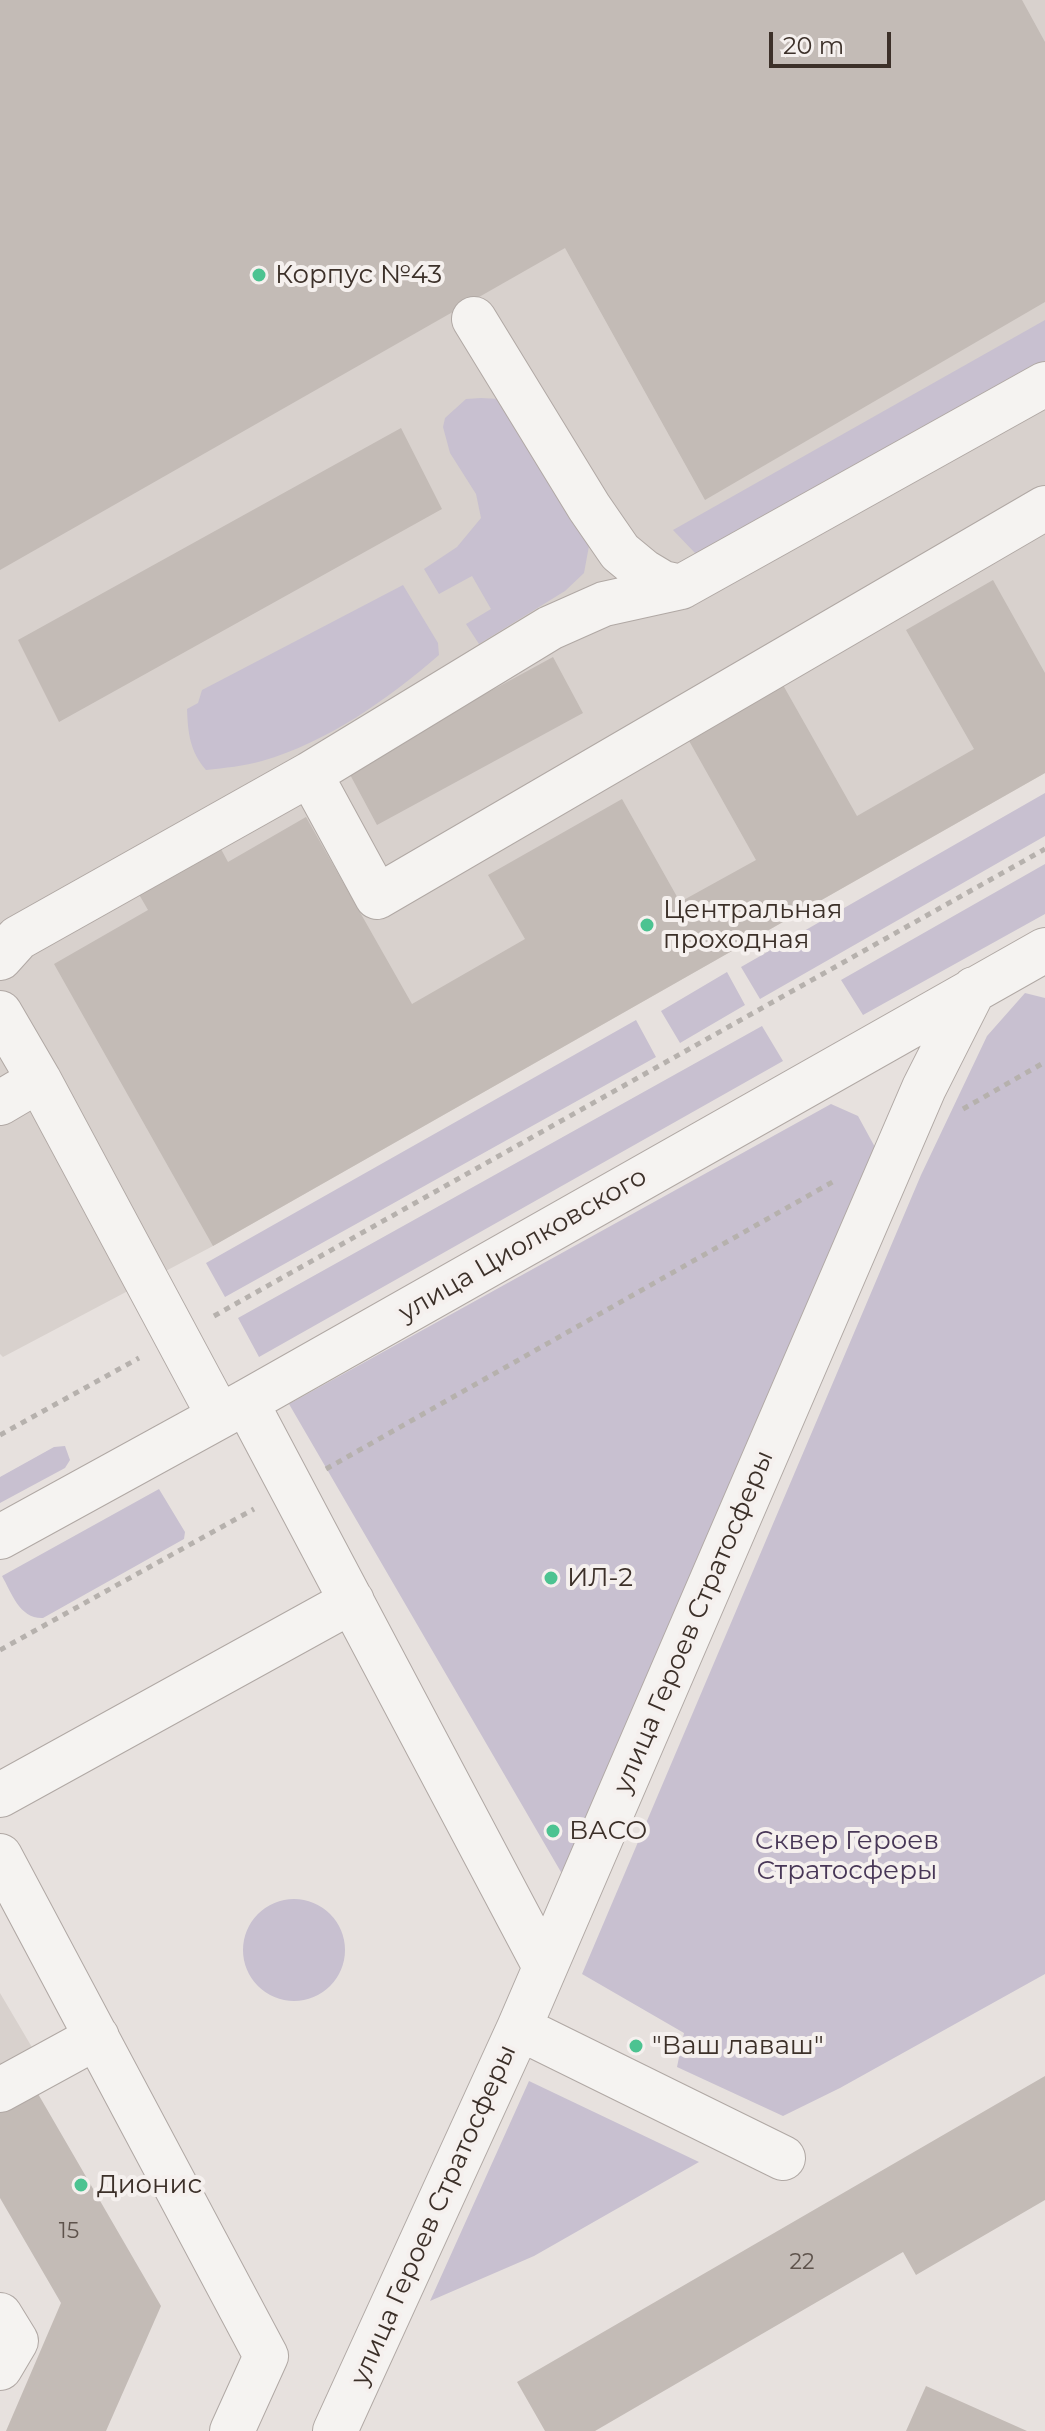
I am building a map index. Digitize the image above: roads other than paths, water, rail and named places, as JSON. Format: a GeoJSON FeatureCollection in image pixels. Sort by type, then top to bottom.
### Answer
{"type":"FeatureCollection","features":[{"type":"Feature","properties":{"kind":"street"},"geometry":{"type":"LineString","coordinates":[[474,319],[620,552],[663,583],[681,587]]}},
{"type":"Feature","properties":{"kind":"street"},"geometry":{"type":"LineString","coordinates":[[550,628],[604,604],[681,587],[1045,384]]}},
{"type":"Feature","properties":{"kind":"street"},"geometry":{"type":"LineString","coordinates":[[0,958],[18,938],[310,774],[586,605],[604,580],[605,556],[589,507]]}},
{"type":"Feature","properties":{"kind":"street"},"geometry":{"type":"LineString","coordinates":[[310,774],[377,897],[1045,508]]}},
{"type":"Feature","properties":{"kind":"street","name":"улица Циолковского"},"geometry":{"type":"LineString","coordinates":[[0,1537],[233,1409],[1045,950]]}},
{"type":"Feature","properties":{"kind":"street","name":"улица Героев Стратосферы"},"geometry":{"type":"LineString","coordinates":[[335,2431],[519,2028],[924,1088],[974,989]]}},
{"type":"Feature","properties":{"kind":"street"},"geometry":{"type":"LineString","coordinates":[[0,1013],[177,1337],[292,1488],[545,1967]]}},
{"type":"Feature","properties":{"kind":"street"},"geometry":{"type":"LineString","coordinates":[[0,1103],[39,1080]]}},
{"type":"Feature","properties":{"kind":"street"},"geometry":{"type":"LineString","coordinates":[[0,1795],[352,1601]]}},
{"type":"Feature","properties":{"kind":"street"},"geometry":{"type":"LineString","coordinates":[[0,1856],[266,2356],[232,2431]]}},
{"type":"Feature","properties":{"kind":"street"},"geometry":{"type":"LineString","coordinates":[[519,2028],[783,2158]]}},
{"type":"Feature","properties":{"kind":"street"},"geometry":{"type":"LineString","coordinates":[[0,2090],[97,2037]]}},
{"type":"Feature","properties":{"kind":"street"},"geometry":{"type":"LineString","coordinates":[[0,2315],[16,2341],[0,2368]]}},
{"type":"Feature","properties":{"kind":"place","name":"Корпус №43"},"geometry":{"type":"Point","coordinates":[259,275]}},
{"type":"Feature","properties":{"kind":"place","name":"Центральная проходная"},"geometry":{"type":"Point","coordinates":[647,925]}},
{"type":"Feature","properties":{"kind":"place","name":"ИЛ-2"},"geometry":{"type":"Point","coordinates":[551,1578]}},
{"type":"Feature","properties":{"kind":"place","name":"ВАСО"},"geometry":{"type":"Point","coordinates":[553,1831]}},
{"type":"Feature","properties":{"kind":"place","name":"\"Ваш лаваш\""},"geometry":{"type":"Point","coordinates":[636,2046]}},
{"type":"Feature","properties":{"kind":"place","name":"Дионис"},"geometry":{"type":"Point","coordinates":[81,2185]}},
{"type":"Feature","properties":{"kind":"park label","name":"Сквер Героев Стратосферы"},"geometry":{"type":"Point","coordinates":[847,1856]}}]}
